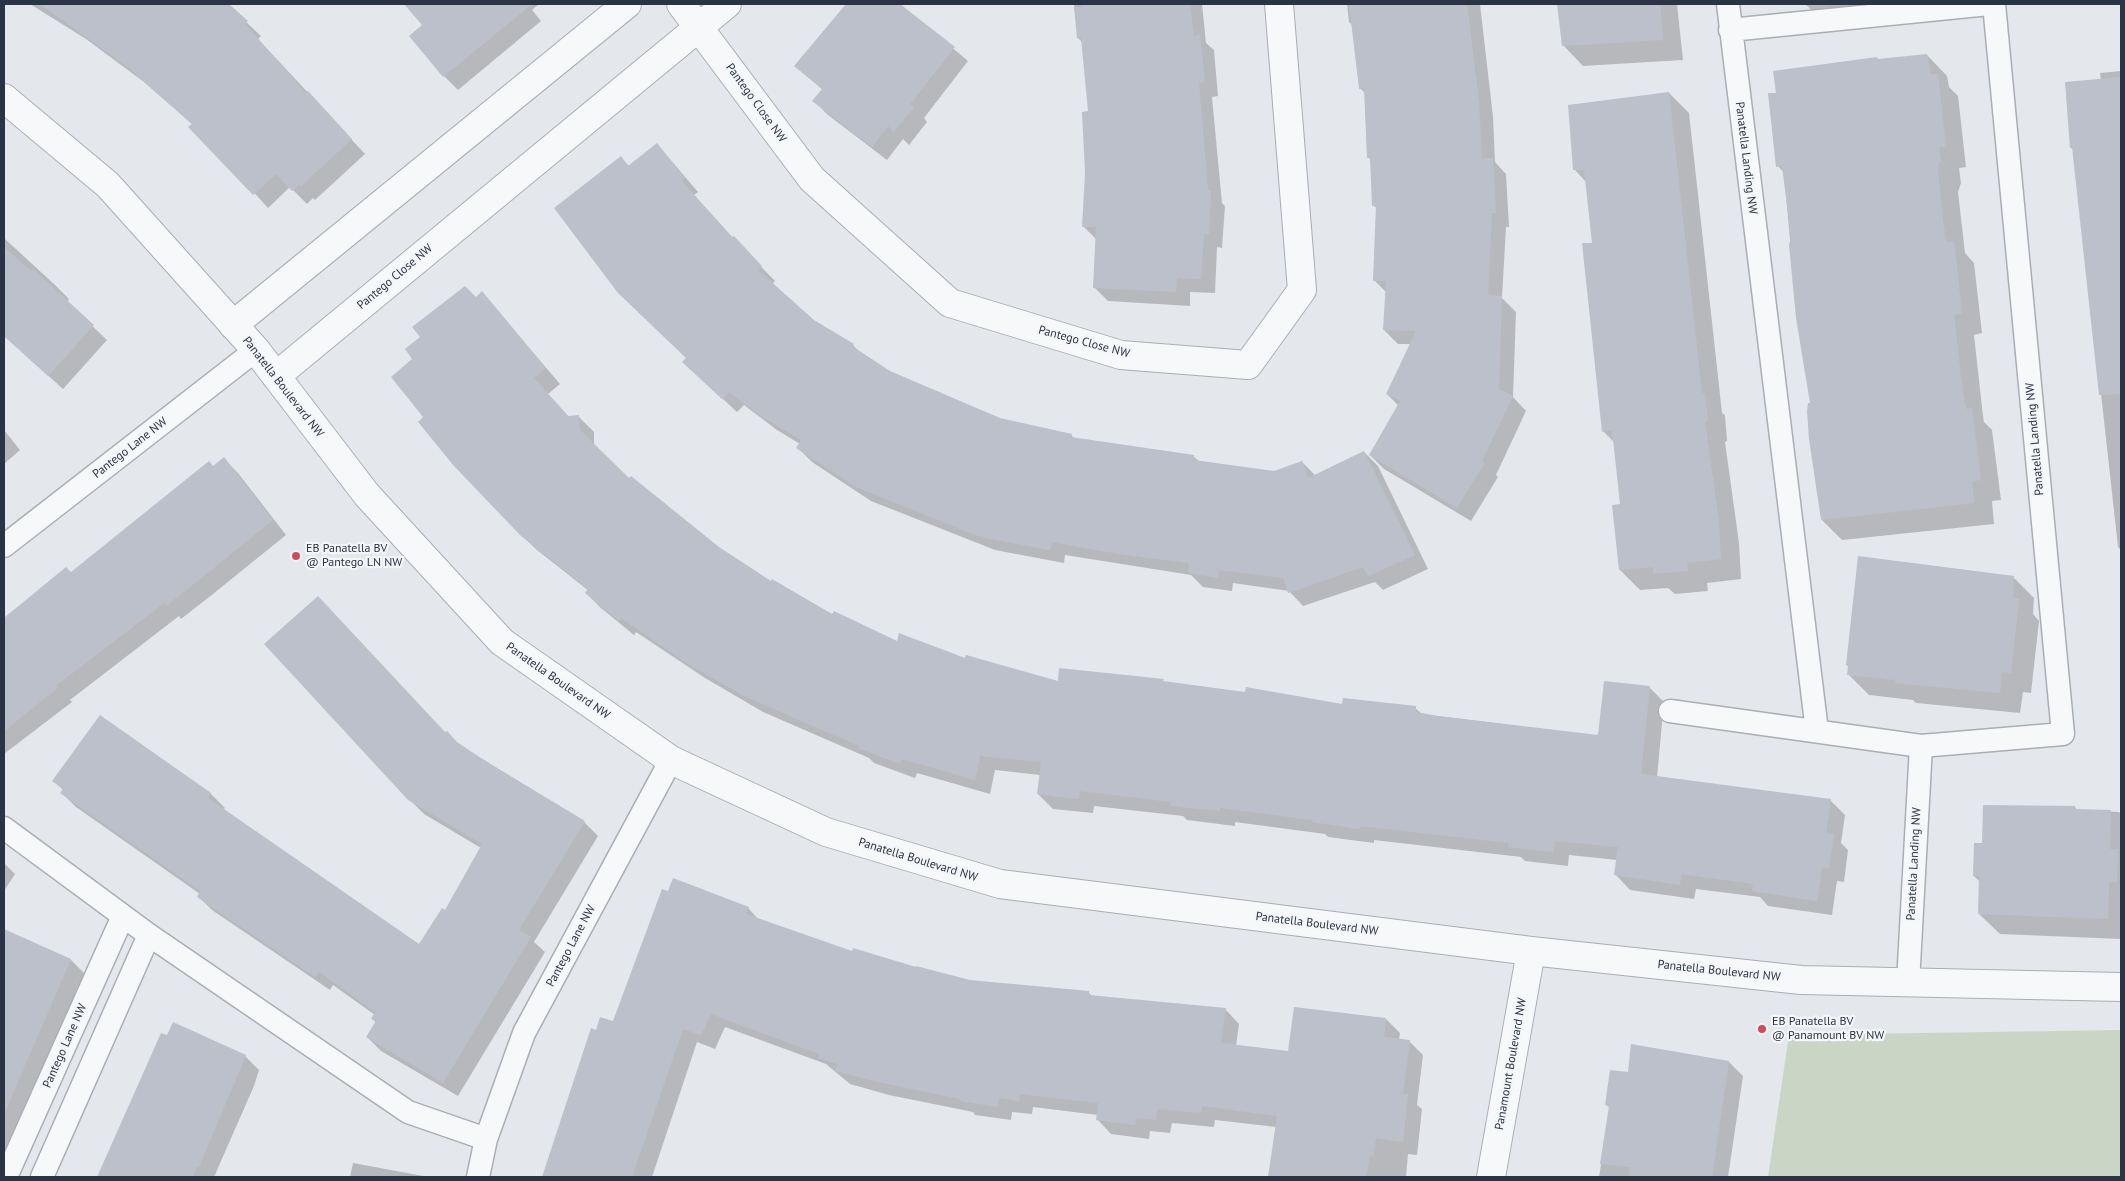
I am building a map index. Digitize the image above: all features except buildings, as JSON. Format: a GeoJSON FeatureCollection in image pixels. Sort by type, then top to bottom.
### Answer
{"type":"FeatureCollection","features":[{"type":"Feature","properties":{"kind":"street"},"geometry":{"type":"LineString","coordinates":[[233,325],[627,4]]}},
{"type":"Feature","properties":{"kind":"street","name":"Pantego Close NW"},"geometry":{"type":"LineString","coordinates":[[681,4],[699,25],[812,179],[950,303],[1121,354],[1248,365],[1302,290],[1279,4]]}},
{"type":"Feature","properties":{"kind":"street"},"geometry":{"type":"LineString","coordinates":[[699,25],[727,4]]}},
{"type":"Feature","properties":{"kind":"street","name":"Pantego Close NW"},"geometry":{"type":"LineString","coordinates":[[276,376],[699,25]]}},
{"type":"Feature","properties":{"kind":"street","name":"Panatella Boulevard NW"},"geometry":{"type":"LineString","coordinates":[[4,98],[108,185],[256,350],[367,495],[502,642],[671,760],[826,832],[1000,884],[1530,951],[1801,980],[2121,987]]}},
{"type":"Feature","properties":{"kind":"street","name":"Panamount Boulevard NW"},"geometry":{"type":"LineString","coordinates":[[1491,1177],[1530,951]]}},
{"type":"Feature","properties":{"kind":"lane","name":"Panatella Landing NW"},"geometry":{"type":"LineString","coordinates":[[1728,4],[1817,732]]}},
{"type":"Feature","properties":{"kind":"lane"},"geometry":{"type":"LineString","coordinates":[[1730,30],[1989,4]]}},
{"type":"Feature","properties":{"kind":"lane","name":"Panatella Landing NW"},"geometry":{"type":"LineString","coordinates":[[1670,711],[1921,746],[2063,734],[1994,4]]}},
{"type":"Feature","properties":{"kind":"lane","name":"Pantego Lane NW"},"geometry":{"type":"LineString","coordinates":[[4,546],[256,350]]}},
{"type":"Feature","properties":{"kind":"lane","name":"Panatella Landing NW"},"geometry":{"type":"LineString","coordinates":[[1908,983],[1921,746]]}},
{"type":"Feature","properties":{"kind":"lane","name":"Pantego Lane NW"},"geometry":{"type":"LineString","coordinates":[[478,1177],[486,1139],[524,1033],[671,760]]}},
{"type":"Feature","properties":{"kind":"lane"},"geometry":{"type":"LineString","coordinates":[[4,828],[149,935],[408,1112],[486,1139]]}},
{"type":"Feature","properties":{"kind":"lane","name":"Pantego Lane NW"},"geometry":{"type":"LineString","coordinates":[[6,1177],[123,916]]}},
{"type":"Feature","properties":{"kind":"lane"},"geometry":{"type":"LineString","coordinates":[[42,1177],[149,935]]}},
{"type":"Feature","properties":{"kind":"green space"},"geometry":{"type":"Polygon","coordinates":[[[2121,1030],[2121,1177],[1768,1177],[1789,1035],[2121,1030]]]}},
{"type":"Feature","properties":{"kind":"place","name":"EB Panatella BV @ Pantego LN NW"},"geometry":{"type":"Point","coordinates":[296,556]}},
{"type":"Feature","properties":{"kind":"place","name":"EB Panatella BV @ Panamount BV NW"},"geometry":{"type":"Point","coordinates":[1762,1029]}}]}
